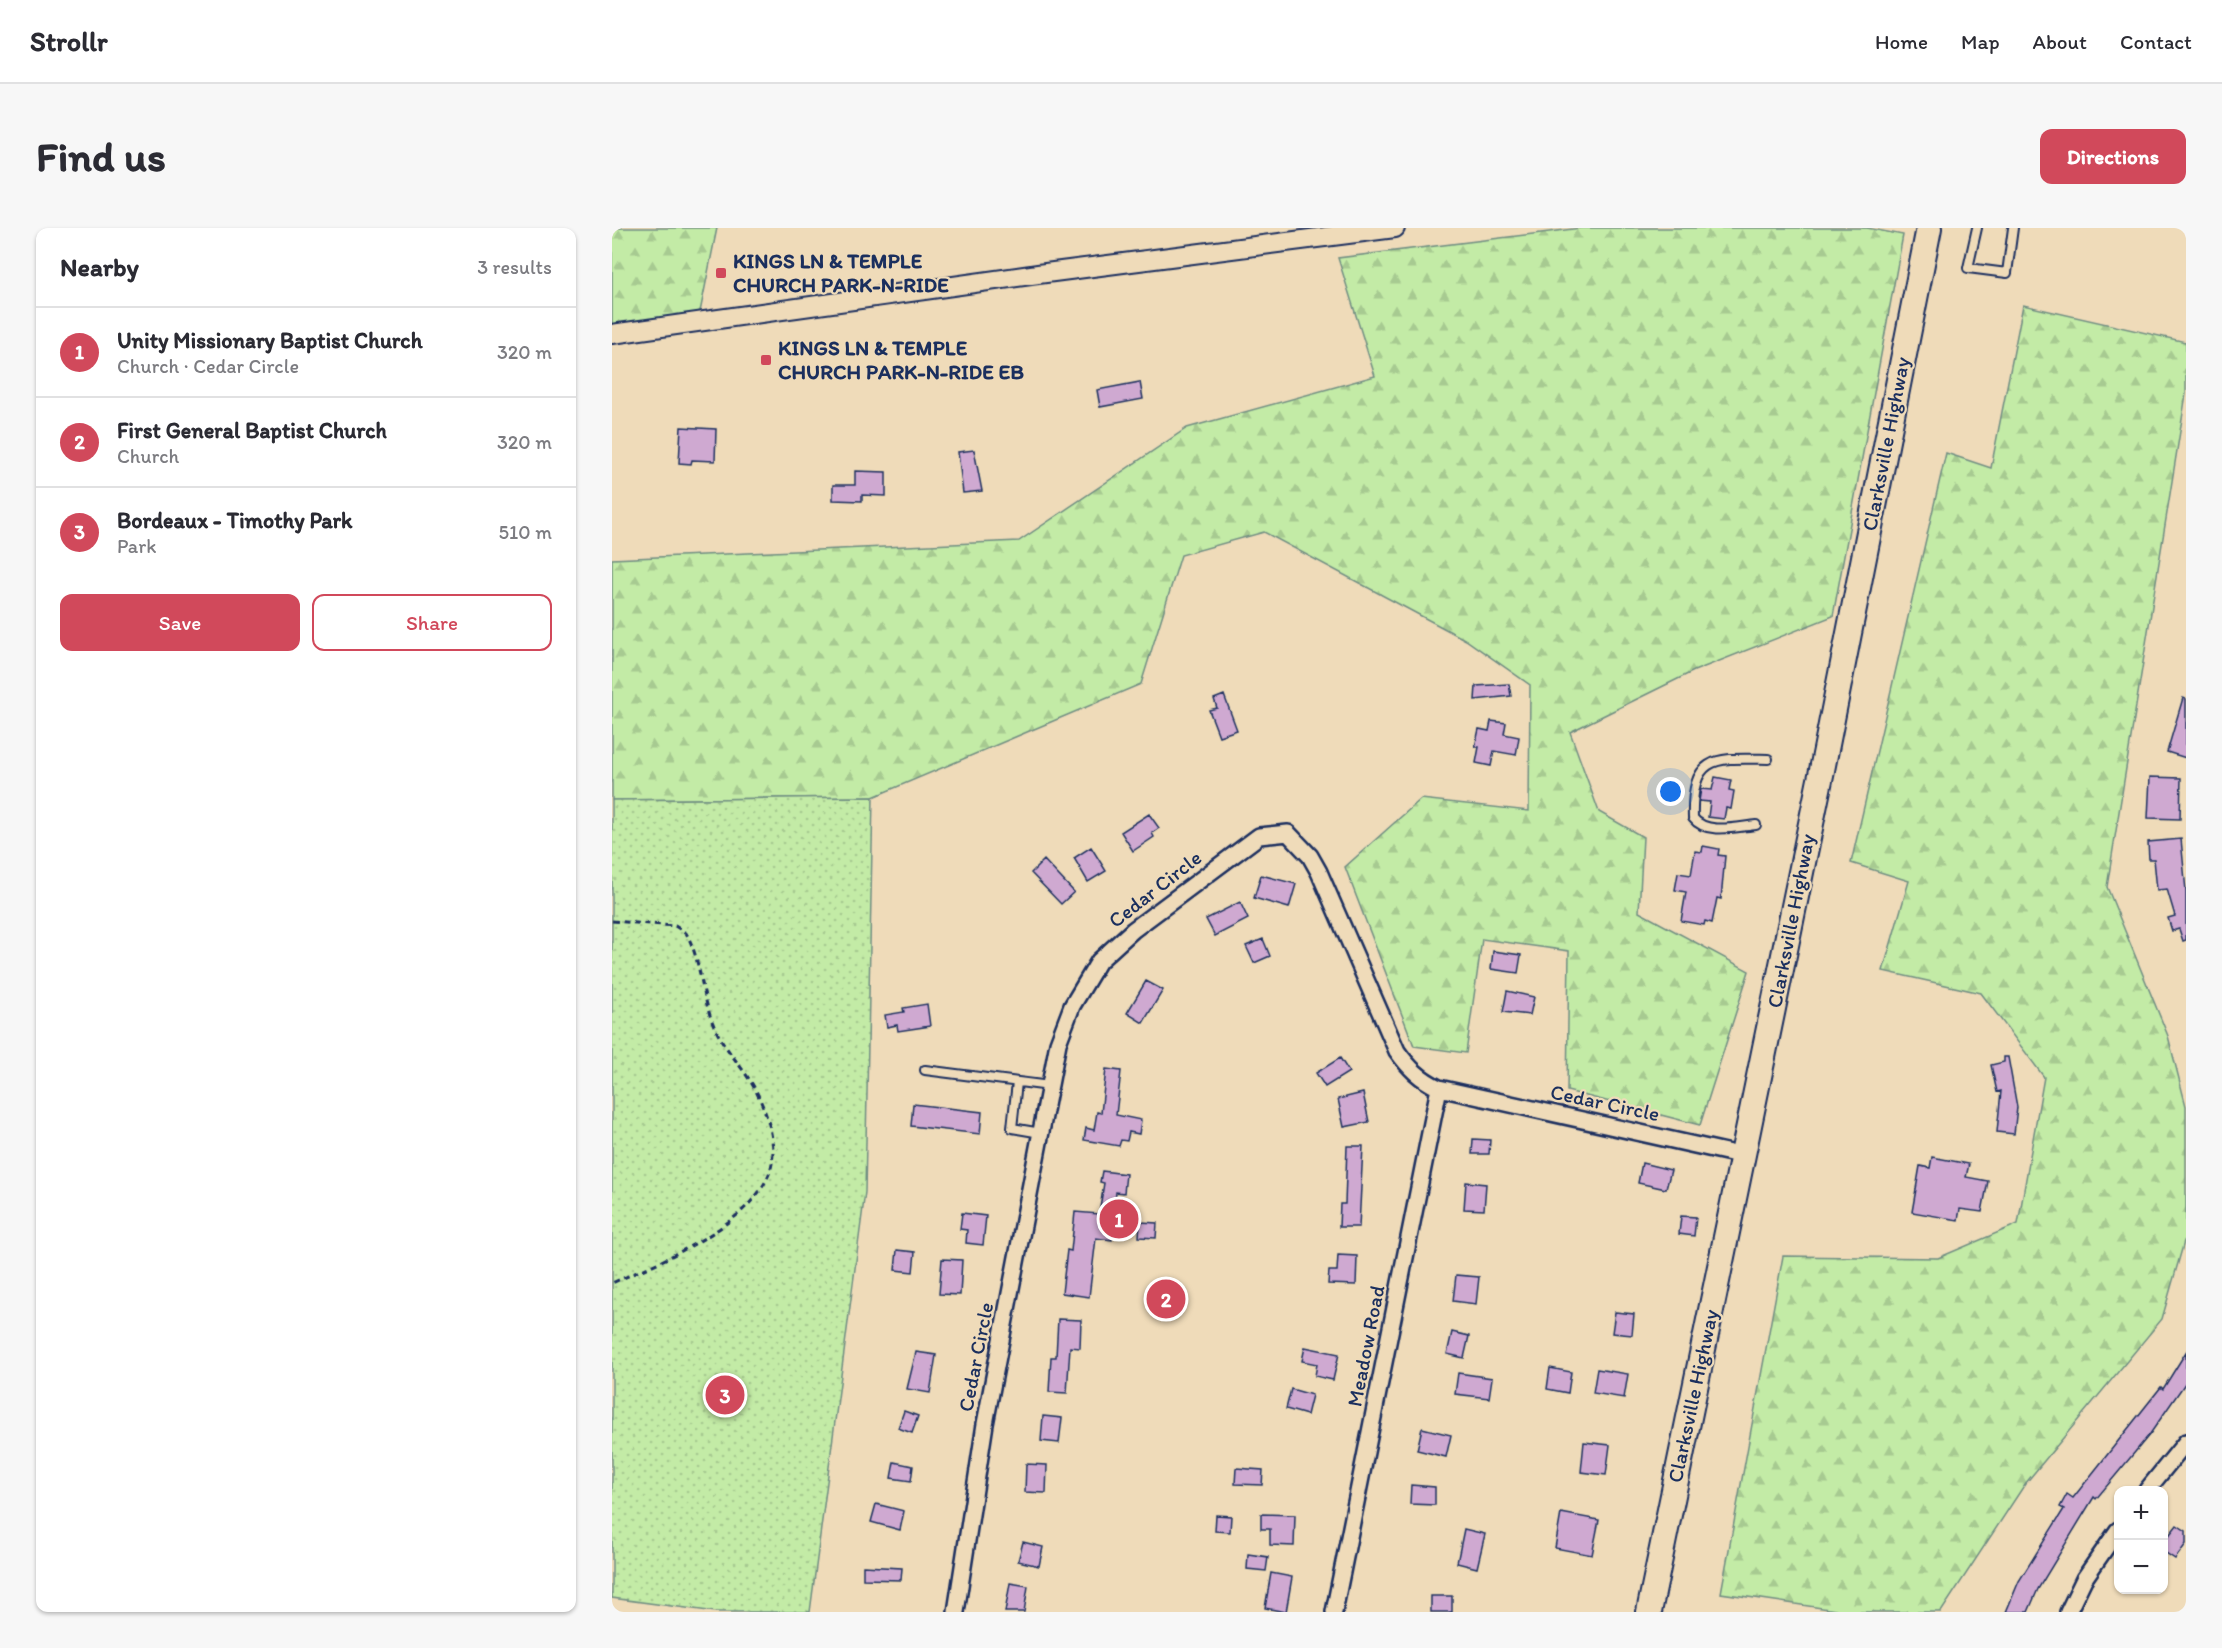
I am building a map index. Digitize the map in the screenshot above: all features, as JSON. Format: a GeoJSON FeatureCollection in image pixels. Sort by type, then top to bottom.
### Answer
{"type":"FeatureCollection","features":[{"type":"Feature","properties":{"kind":"main road","name":"Clarksville Highway"},"geometry":{"type":"LineString","coordinates":[[1649,1612],[1744,1155],[1929,228]]}},
{"type":"Feature","properties":{"kind":"street"},"geometry":{"type":"LineString","coordinates":[[612,334],[1395,228]]}},
{"type":"Feature","properties":{"kind":"street","name":"Cedar Circle"},"geometry":{"type":"LineString","coordinates":[[956,1612],[985,1424],[1058,1043],[1072,1006],[1099,961],[1133,930],[1258,836],[1288,833],[1310,856],[1397,1051],[1416,1075],[1439,1088],[1744,1155]]}},
{"type":"Feature","properties":{"kind":"street","name":"Meadow Road"},"geometry":{"type":"LineString","coordinates":[[1334,1612],[1439,1088]]}},
{"type":"Feature","properties":{"kind":"street"},"geometry":{"type":"LineString","coordinates":[[2151,1486],[2186,1443]]}},
{"type":"Feature","properties":{"kind":"street"},"geometry":{"type":"LineString","coordinates":[[2068,1612],[2084,1579],[2114,1536]]}},
{"type":"Feature","properties":{"kind":"lane"},"geometry":{"type":"LineString","coordinates":[[1977,228],[1968,268],[2007,273],[2013,228]]}},
{"type":"Feature","properties":{"kind":"lane"},"geometry":{"type":"LineString","coordinates":[[1756,825],[1709,828],[1698,824],[1693,818],[1697,783],[1704,766],[1711,762],[1768,759]]}},
{"type":"Feature","properties":{"kind":"lane"},"geometry":{"type":"LineString","coordinates":[[925,1070],[1050,1086]]}},
{"type":"Feature","properties":{"kind":"lane"},"geometry":{"type":"LineString","coordinates":[[1017,1082],[1012,1128],[1041,1132]]}},
{"type":"Feature","properties":{"kind":"path"},"geometry":{"type":"LineString","coordinates":[[612,921],[675,926],[686,933],[715,1029],[757,1093],[773,1146],[770,1169],[766,1179],[734,1216],[701,1242],[612,1283]]}},
{"type":"Feature","properties":{"kind":"green space"},"geometry":{"type":"Polygon","coordinates":[[[612,228],[717,228],[698,322],[612,334],[612,228]]]}},
{"type":"Feature","properties":{"kind":"green space"},"geometry":{"type":"Polygon","coordinates":[[[1581,228],[1867,228],[1903,235],[1833,616],[1694,671],[1570,732],[1599,812],[1643,837],[1639,912],[1749,971],[1700,1125],[1567,1091],[1569,951],[1482,939],[1466,1053],[1414,1046],[1345,867],[1421,799],[1529,811],[1530,685],[1466,640],[1264,532],[1181,555],[1141,684],[873,797],[612,800],[612,559],[1019,541],[1187,428],[1375,376],[1338,258],[1581,228]]]}},
{"type":"Feature","properties":{"kind":"green space"},"geometry":{"type":"Polygon","coordinates":[[[2023,305],[2186,342],[2186,394],[2107,887],[2168,1036],[2186,1106],[2186,1235],[2162,1319],[2025,1484],[1941,1612],[1849,1612],[1721,1593],[1783,1256],[1938,1258],[2018,1224],[2044,1077],[1981,993],[1883,971],[1909,881],[1851,863],[1946,453],[1991,468],[2023,305]]]}},
{"type":"Feature","properties":{"kind":"green space"},"geometry":{"type":"Polygon","coordinates":[[[873,797],[865,1192],[810,1612],[716,1612],[612,1598],[612,800],[873,797]]]}},
{"type":"Feature","properties":{"kind":"building"},"geometry":{"type":"Polygon","coordinates":[[[1140,382],[1143,399],[1100,407],[1097,390],[1140,382]]]}},
{"type":"Feature","properties":{"kind":"building"},"geometry":{"type":"Polygon","coordinates":[[[681,427],[716,429],[715,461],[692,460],[691,464],[679,463],[681,427]]]}},
{"type":"Feature","properties":{"kind":"building"},"geometry":{"type":"Polygon","coordinates":[[[974,450],[982,491],[963,493],[958,452],[974,450]]]}},
{"type":"Feature","properties":{"kind":"building"},"geometry":{"type":"Polygon","coordinates":[[[855,471],[886,472],[886,496],[862,495],[862,501],[833,500],[833,485],[855,485],[855,471]]]}},
{"type":"Feature","properties":{"kind":"building"},"geometry":{"type":"Polygon","coordinates":[[[1509,684],[1511,696],[1475,700],[1476,686],[1509,684]]]}},
{"type":"Feature","properties":{"kind":"building"},"geometry":{"type":"Polygon","coordinates":[[[1224,695],[1237,730],[1219,736],[1209,710],[1217,708],[1214,699],[1224,695]]]}},
{"type":"Feature","properties":{"kind":"building"},"geometry":{"type":"Polygon","coordinates":[[[2183,698],[2186,699],[2186,758],[2167,752],[2183,698]]]}},
{"type":"Feature","properties":{"kind":"building"},"geometry":{"type":"Polygon","coordinates":[[[1491,721],[1506,723],[1504,734],[1519,737],[1516,755],[1494,751],[1491,766],[1476,763],[1479,747],[1475,747],[1479,729],[1489,731],[1491,721]]]}},
{"type":"Feature","properties":{"kind":"building"},"geometry":{"type":"Polygon","coordinates":[[[1715,777],[1731,780],[1729,790],[1734,791],[1731,809],[1726,808],[1724,819],[1708,817],[1710,802],[1699,801],[1701,789],[1712,790],[1715,777]]]}},
{"type":"Feature","properties":{"kind":"building"},"geometry":{"type":"Polygon","coordinates":[[[2150,777],[2181,778],[2180,819],[2148,818],[2150,777]]]}},
{"type":"Feature","properties":{"kind":"building"},"geometry":{"type":"Polygon","coordinates":[[[1149,814],[1159,828],[1152,833],[1154,837],[1133,851],[1121,832],[1149,814]]]}},
{"type":"Feature","properties":{"kind":"building"},"geometry":{"type":"Polygon","coordinates":[[[2181,839],[2186,891],[2186,940],[2183,941],[2179,929],[2172,931],[2168,918],[2175,916],[2167,889],[2157,890],[2154,859],[2149,859],[2148,842],[2181,839]]]}},
{"type":"Feature","properties":{"kind":"building"},"geometry":{"type":"Polygon","coordinates":[[[1703,846],[1719,849],[1718,855],[1725,856],[1721,899],[1717,898],[1712,923],[1705,921],[1704,925],[1681,921],[1686,892],[1675,890],[1678,873],[1691,875],[1695,851],[1702,852],[1703,846]]]}},
{"type":"Feature","properties":{"kind":"building"},"geometry":{"type":"Polygon","coordinates":[[[1091,847],[1106,871],[1088,882],[1074,858],[1091,847]]]}},
{"type":"Feature","properties":{"kind":"building"},"geometry":{"type":"Polygon","coordinates":[[[1044,860],[1074,892],[1061,904],[1031,873],[1044,860]]]}},
{"type":"Feature","properties":{"kind":"building"},"geometry":{"type":"Polygon","coordinates":[[[1261,875],[1296,884],[1289,908],[1254,898],[1261,875]]]}},
{"type":"Feature","properties":{"kind":"building"},"geometry":{"type":"Polygon","coordinates":[[[1240,902],[1248,919],[1215,936],[1206,919],[1240,902]]]}},
{"type":"Feature","properties":{"kind":"building"},"geometry":{"type":"Polygon","coordinates":[[[1263,939],[1270,956],[1254,963],[1246,946],[1263,939]]]}},
{"type":"Feature","properties":{"kind":"building"},"geometry":{"type":"Polygon","coordinates":[[[1493,951],[1521,955],[1518,973],[1491,969],[1493,951]]]}},
{"type":"Feature","properties":{"kind":"building"},"geometry":{"type":"Polygon","coordinates":[[[1146,981],[1163,990],[1143,1023],[1127,1013],[1146,981]]]}},
{"type":"Feature","properties":{"kind":"building"},"geometry":{"type":"Polygon","coordinates":[[[1507,991],[1534,997],[1530,1015],[1503,1012],[1507,991]]]}},
{"type":"Feature","properties":{"kind":"building"},"geometry":{"type":"Polygon","coordinates":[[[927,1004],[930,1026],[898,1031],[897,1025],[887,1027],[885,1015],[904,1012],[903,1008],[927,1004]]]}},
{"type":"Feature","properties":{"kind":"building"},"geometry":{"type":"Polygon","coordinates":[[[2004,1057],[2008,1057],[2017,1107],[2014,1134],[1997,1132],[2001,1091],[1997,1092],[1991,1065],[2004,1062],[2004,1057]]]}},
{"type":"Feature","properties":{"kind":"building"},"geometry":{"type":"Polygon","coordinates":[[[1340,1058],[1349,1072],[1325,1087],[1316,1073],[1340,1058]]]}},
{"type":"Feature","properties":{"kind":"building"},"geometry":{"type":"Polygon","coordinates":[[[1106,1069],[1121,1071],[1116,1115],[1141,1120],[1139,1134],[1129,1132],[1127,1141],[1121,1140],[1119,1146],[1084,1140],[1086,1128],[1094,1130],[1097,1112],[1101,1113],[1106,1069]]]}},
{"type":"Feature","properties":{"kind":"building"},"geometry":{"type":"Polygon","coordinates":[[[1363,1093],[1369,1122],[1344,1127],[1338,1099],[1363,1093]]]}},
{"type":"Feature","properties":{"kind":"building"},"geometry":{"type":"Polygon","coordinates":[[[913,1104],[982,1112],[980,1134],[911,1126],[913,1104]]]}},
{"type":"Feature","properties":{"kind":"building"},"geometry":{"type":"Polygon","coordinates":[[[1473,1139],[1490,1140],[1489,1154],[1472,1154],[1473,1139]]]}},
{"type":"Feature","properties":{"kind":"building"},"geometry":{"type":"Polygon","coordinates":[[[1347,1146],[1363,1146],[1359,1227],[1339,1227],[1340,1204],[1345,1204],[1347,1146]]]}},
{"type":"Feature","properties":{"kind":"building"},"geometry":{"type":"Polygon","coordinates":[[[1932,1157],[1969,1164],[1966,1177],[1988,1181],[1982,1212],[1960,1209],[1958,1220],[1912,1212],[1920,1166],[1930,1168],[1932,1157]]]}},
{"type":"Feature","properties":{"kind":"building"},"geometry":{"type":"Polygon","coordinates":[[[1642,1163],[1671,1170],[1666,1189],[1638,1183],[1642,1163]]]}},
{"type":"Feature","properties":{"kind":"building"},"geometry":{"type":"Polygon","coordinates":[[[1102,1171],[1126,1174],[1124,1193],[1116,1192],[1112,1240],[1096,1238],[1089,1297],[1062,1293],[1067,1250],[1071,1251],[1075,1212],[1099,1214],[1104,1183],[1100,1182],[1102,1171]]]}},
{"type":"Feature","properties":{"kind":"building"},"geometry":{"type":"Polygon","coordinates":[[[1466,1182],[1486,1184],[1484,1210],[1464,1209],[1466,1182]]]}},
{"type":"Feature","properties":{"kind":"building"},"geometry":{"type":"Polygon","coordinates":[[[962,1213],[986,1216],[983,1245],[966,1243],[967,1230],[960,1229],[962,1213]]]}},
{"type":"Feature","properties":{"kind":"building"},"geometry":{"type":"Polygon","coordinates":[[[1681,1216],[1696,1217],[1694,1236],[1679,1234],[1681,1216]]]}},
{"type":"Feature","properties":{"kind":"building"},"geometry":{"type":"Polygon","coordinates":[[[1140,1222],[1157,1223],[1156,1238],[1139,1237],[1140,1222]]]}},
{"type":"Feature","properties":{"kind":"building"},"geometry":{"type":"Polygon","coordinates":[[[897,1250],[915,1252],[913,1272],[895,1270],[897,1250]]]}},
{"type":"Feature","properties":{"kind":"building"},"geometry":{"type":"Polygon","coordinates":[[[1338,1255],[1357,1256],[1356,1285],[1328,1284],[1329,1271],[1337,1271],[1338,1255]]]}},
{"type":"Feature","properties":{"kind":"building"},"geometry":{"type":"Polygon","coordinates":[[[942,1259],[962,1260],[960,1295],[939,1294],[942,1259]]]}},
{"type":"Feature","properties":{"kind":"building"},"geometry":{"type":"Polygon","coordinates":[[[1456,1275],[1479,1277],[1476,1304],[1453,1301],[1456,1275]]]}},
{"type":"Feature","properties":{"kind":"building"},"geometry":{"type":"Polygon","coordinates":[[[1615,1312],[1634,1314],[1632,1335],[1612,1333],[1615,1312]]]}},
{"type":"Feature","properties":{"kind":"building"},"geometry":{"type":"Polygon","coordinates":[[[1058,1319],[1081,1320],[1080,1348],[1070,1347],[1067,1393],[1049,1392],[1051,1357],[1056,1357],[1058,1319]]]}},
{"type":"Feature","properties":{"kind":"building"},"geometry":{"type":"Polygon","coordinates":[[[1452,1332],[1469,1336],[1464,1358],[1447,1354],[1452,1332]]]}},
{"type":"Feature","properties":{"kind":"building"},"geometry":{"type":"Polygon","coordinates":[[[1305,1347],[1339,1354],[1333,1380],[1315,1376],[1317,1364],[1302,1361],[1305,1347]]]}},
{"type":"Feature","properties":{"kind":"building"},"geometry":{"type":"Polygon","coordinates":[[[916,1352],[936,1355],[930,1393],[907,1389],[916,1352]]]}},
{"type":"Feature","properties":{"kind":"building"},"geometry":{"type":"Polygon","coordinates":[[[2186,1352],[2186,1382],[2150,1434],[2096,1499],[2094,1497],[2038,1589],[2028,1612],[2006,1612],[2019,1581],[2064,1509],[2060,1507],[2067,1494],[2073,1498],[2161,1387],[2163,1389],[2186,1352]]]}},
{"type":"Feature","properties":{"kind":"building"},"geometry":{"type":"Polygon","coordinates":[[[1550,1368],[1571,1372],[1568,1393],[1547,1389],[1550,1368]]]}},
{"type":"Feature","properties":{"kind":"building"},"geometry":{"type":"Polygon","coordinates":[[[1597,1369],[1628,1374],[1624,1398],[1593,1393],[1597,1369]]]}},
{"type":"Feature","properties":{"kind":"building"},"geometry":{"type":"Polygon","coordinates":[[[1458,1373],[1492,1378],[1489,1398],[1455,1394],[1458,1373]]]}},
{"type":"Feature","properties":{"kind":"building"},"geometry":{"type":"Polygon","coordinates":[[[1291,1389],[1312,1395],[1307,1415],[1286,1409],[1291,1389]]]}},
{"type":"Feature","properties":{"kind":"building"},"geometry":{"type":"Polygon","coordinates":[[[904,1411],[918,1416],[912,1433],[898,1428],[904,1411]]]}},
{"type":"Feature","properties":{"kind":"building"},"geometry":{"type":"Polygon","coordinates":[[[1043,1416],[1062,1418],[1059,1443],[1041,1441],[1043,1416]]]}},
{"type":"Feature","properties":{"kind":"building"},"geometry":{"type":"Polygon","coordinates":[[[1422,1428],[1451,1435],[1446,1457],[1417,1450],[1422,1428]]]}},
{"type":"Feature","properties":{"kind":"building"},"geometry":{"type":"Polygon","coordinates":[[[1584,1442],[1610,1445],[1606,1475],[1581,1472],[1584,1442]]]}},
{"type":"Feature","properties":{"kind":"building"},"geometry":{"type":"Polygon","coordinates":[[[894,1462],[913,1466],[911,1481],[891,1478],[894,1462]]]}},
{"type":"Feature","properties":{"kind":"building"},"geometry":{"type":"Polygon","coordinates":[[[1026,1464],[1047,1465],[1046,1493],[1025,1492],[1026,1464]]]}},
{"type":"Feature","properties":{"kind":"building"},"geometry":{"type":"Polygon","coordinates":[[[1236,1468],[1263,1470],[1262,1485],[1235,1484],[1236,1468]]]}},
{"type":"Feature","properties":{"kind":"building"},"geometry":{"type":"Polygon","coordinates":[[[1411,1485],[1435,1487],[1435,1505],[1410,1504],[1411,1485]]]}},
{"type":"Feature","properties":{"kind":"building"},"geometry":{"type":"Polygon","coordinates":[[[876,1504],[904,1511],[900,1530],[871,1522],[876,1504]]]}},
{"type":"Feature","properties":{"kind":"building"},"geometry":{"type":"Polygon","coordinates":[[[1561,1513],[1599,1520],[1592,1555],[1555,1548],[1561,1513]]]}},
{"type":"Feature","properties":{"kind":"building"},"geometry":{"type":"Polygon","coordinates":[[[1261,1514],[1295,1515],[1294,1546],[1270,1545],[1270,1529],[1261,1529],[1261,1514]]]}},
{"type":"Feature","properties":{"kind":"building"},"geometry":{"type":"Polygon","coordinates":[[[1216,1515],[1231,1516],[1230,1532],[1215,1531],[1216,1515]]]}},
{"type":"Feature","properties":{"kind":"building"},"geometry":{"type":"Polygon","coordinates":[[[2177,1525],[2186,1531],[2186,1544],[2175,1559],[2168,1554],[2168,1537],[2177,1525]]]}},
{"type":"Feature","properties":{"kind":"building"},"geometry":{"type":"Polygon","coordinates":[[[1464,1529],[1485,1534],[1477,1568],[1457,1563],[1464,1529]]]}},
{"type":"Feature","properties":{"kind":"building"},"geometry":{"type":"Polygon","coordinates":[[[1023,1542],[1043,1547],[1039,1566],[1018,1561],[1023,1542]]]}},
{"type":"Feature","properties":{"kind":"building"},"geometry":{"type":"Polygon","coordinates":[[[1248,1554],[1268,1557],[1266,1571],[1247,1569],[1248,1554]]]}},
{"type":"Feature","properties":{"kind":"building"},"geometry":{"type":"Polygon","coordinates":[[[863,1566],[902,1568],[901,1580],[863,1579],[863,1566]]]}},
{"type":"Feature","properties":{"kind":"building"},"geometry":{"type":"Polygon","coordinates":[[[1271,1573],[1292,1577],[1286,1612],[1265,1608],[1271,1573]]]}},
{"type":"Feature","properties":{"kind":"building"},"geometry":{"type":"Polygon","coordinates":[[[1010,1583],[1028,1586],[1024,1612],[1005,1612],[1010,1583]]]}},
{"type":"Feature","properties":{"kind":"building"},"geometry":{"type":"Polygon","coordinates":[[[1431,1596],[1452,1596],[1452,1612],[1431,1612],[1431,1596]]]}},
{"type":"Feature","properties":{"kind":"place","name":"KINGS LN & TEMPLE CHURCH PARK-N-RIDE"},"geometry":{"type":"Point","coordinates":[721,273]}},
{"type":"Feature","properties":{"kind":"place","name":"KINGS LN & TEMPLE CHURCH PARK-N-RIDE EB"},"geometry":{"type":"Point","coordinates":[766,360]}},
{"type":"Feature","properties":{"kind":"place","name":"Unity Missionary Baptist Church"},"geometry":{"type":"Point","coordinates":[1119,1219]}},
{"type":"Feature","properties":{"kind":"place","name":"First General Baptist Church"},"geometry":{"type":"Point","coordinates":[1166,1299]}},
{"type":"Feature","properties":{"kind":"place","name":"Bordeaux - Timothy Park"},"geometry":{"type":"Point","coordinates":[725,1395]}}]}
